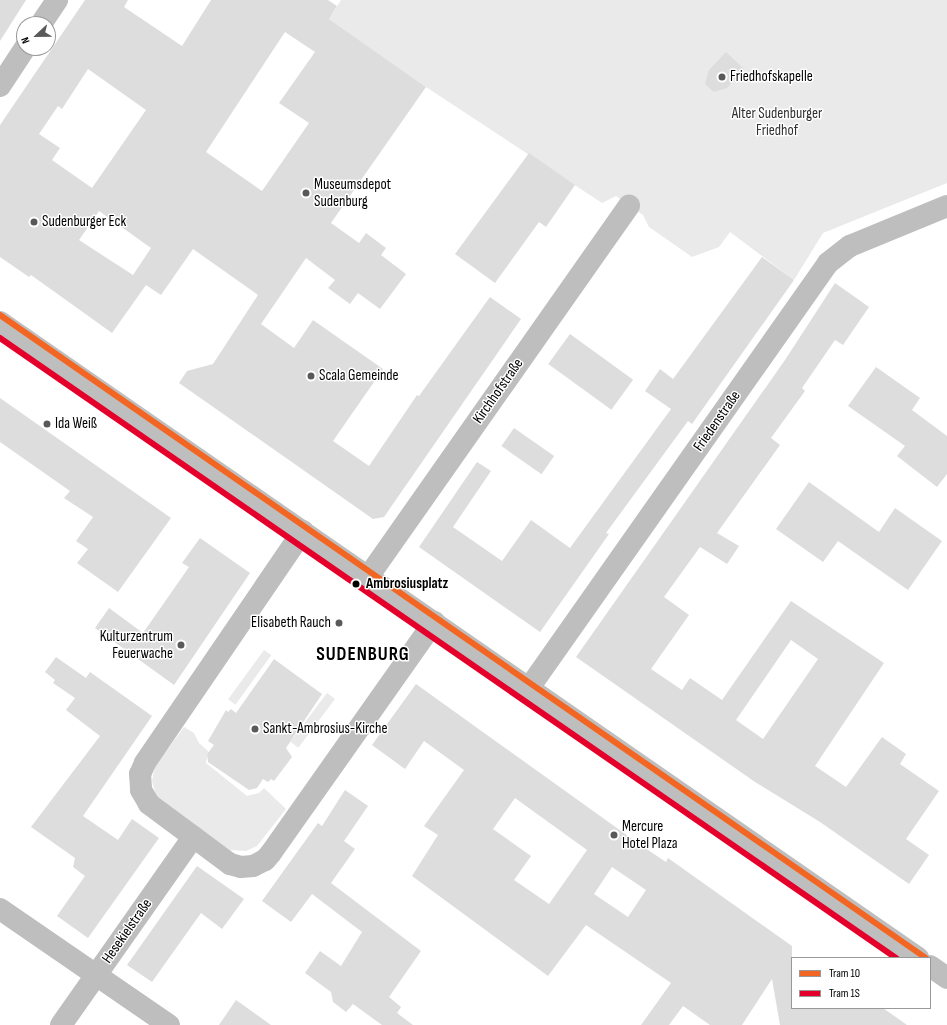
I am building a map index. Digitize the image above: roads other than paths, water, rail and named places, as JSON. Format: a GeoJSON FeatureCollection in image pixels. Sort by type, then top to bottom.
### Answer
{"type":"FeatureCollection","features":[{"type":"Feature","properties":{"kind":"street"},"geometry":{"type":"LineString","coordinates":[[46,16],[57,0]]}},
{"type":"Feature","properties":{"kind":"street"},"geometry":{"type":"LineString","coordinates":[[0,86],[20,56]]}},
{"type":"Feature","properties":{"kind":"street","name":"Kirchhofstraße"},"geometry":{"type":"LineString","coordinates":[[368,577],[629,206]]}},
{"type":"Feature","properties":{"kind":"street","name":"Friedenstraße"},"geometry":{"type":"LineString","coordinates":[[529,688],[828,263],[850,246],[947,206]]}},
{"type":"Feature","properties":{"kind":"street"},"geometry":{"type":"LineString","coordinates":[[0,322],[917,957]]}},
{"type":"Feature","properties":{"kind":"street"},"geometry":{"type":"LineString","coordinates":[[302,531],[142,769],[140,786],[145,799],[193,837],[234,866],[247,867],[265,860],[434,622]]}},
{"type":"Feature","properties":{"kind":"street","name":"Hesekielstraße"},"geometry":{"type":"LineString","coordinates":[[61,1025],[193,837]]}},
{"type":"Feature","properties":{"kind":"street"},"geometry":{"type":"LineString","coordinates":[[0,909],[169,1025]]}},
{"type":"Feature","properties":{"kind":"street"},"geometry":{"type":"LineString","coordinates":[[931,967],[947,978]]}},
{"type":"Feature","properties":{"kind":"tram line","name":"10"},"geometry":{"type":"LineString","coordinates":[[0,315],[925,957]]}},
{"type":"Feature","properties":{"kind":"tram line","name":"1S"},"geometry":{"type":"LineString","coordinates":[[0,338],[895,957]]}},
{"type":"Feature","properties":{"kind":"place","name":"Friedhofskapelle"},"geometry":{"type":"Point","coordinates":[722,77]}},
{"type":"Feature","properties":{"kind":"place","name":"Museumsdepot Sudenburg"},"geometry":{"type":"Point","coordinates":[306,193]}},
{"type":"Feature","properties":{"kind":"place","name":"Sudenburger Eck"},"geometry":{"type":"Point","coordinates":[34,222]}},
{"type":"Feature","properties":{"kind":"place","name":"Scala Gemeinde"},"geometry":{"type":"Point","coordinates":[311,376]}},
{"type":"Feature","properties":{"kind":"place","name":"Ida Weiß"},"geometry":{"type":"Point","coordinates":[47,424]}},
{"type":"Feature","properties":{"kind":"place","name":"Ambrosiusplatz"},"geometry":{"type":"Point","coordinates":[356,584]}},
{"type":"Feature","properties":{"kind":"place","name":"Elisabeth Rauch"},"geometry":{"type":"Point","coordinates":[339,623]}},
{"type":"Feature","properties":{"kind":"place","name":"Kulturzentrum Feuerwache"},"geometry":{"type":"Point","coordinates":[181,645]}},
{"type":"Feature","properties":{"kind":"place","name":"Sankt-Ambrosius-Kirche"},"geometry":{"type":"Point","coordinates":[255,729]}},
{"type":"Feature","properties":{"kind":"place","name":"Mercure Hotel Plaza"},"geometry":{"type":"Point","coordinates":[614,835]}},
{"type":"Feature","properties":{"kind":"district","name":"SUDENBURG"},"geometry":{"type":"Point","coordinates":[363,655]}},
{"type":"Feature","properties":{"kind":"park label","name":"Alter Sudenburger Friedhof"},"geometry":{"type":"Point","coordinates":[777,122]}}]}
